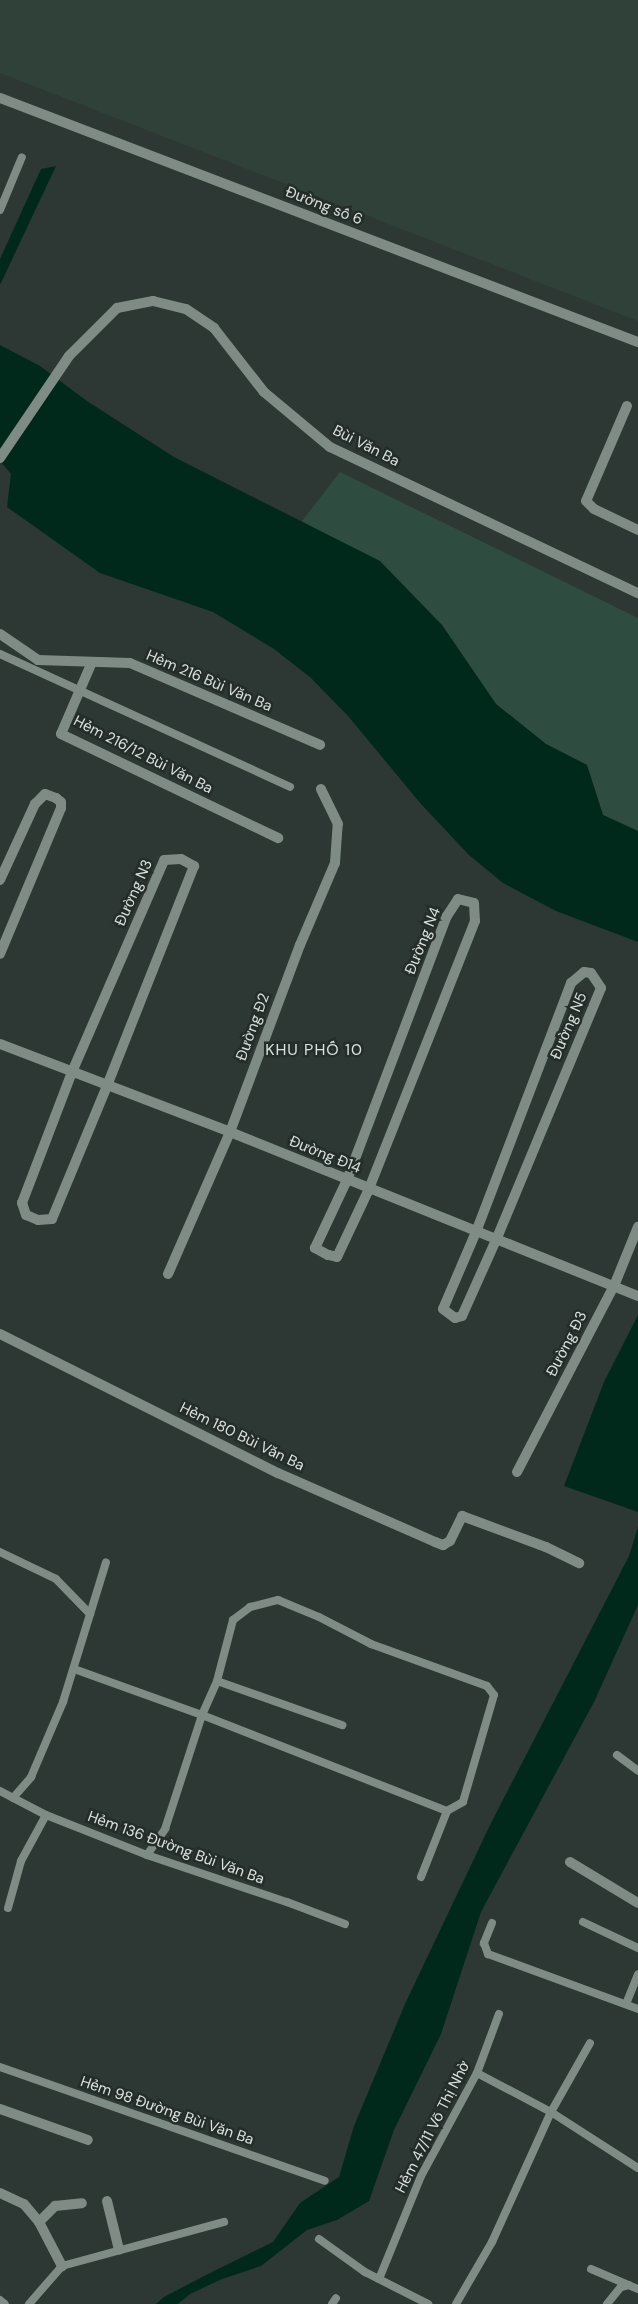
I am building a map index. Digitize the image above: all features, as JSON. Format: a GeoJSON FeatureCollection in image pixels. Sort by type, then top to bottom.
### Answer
{"type":"FeatureCollection","features":[{"type":"Feature","properties":{"kind":"street","name":"Đường số 6"},"geometry":{"type":"LineString","coordinates":[[0,98],[638,342]]}},
{"type":"Feature","properties":{"kind":"street","name":"Bùi Văn Ba"},"geometry":{"type":"LineString","coordinates":[[0,458],[69,356],[117,308],[153,301],[186,309],[214,328],[264,392],[330,447],[638,593]]}},
{"type":"Feature","properties":{"kind":"street"},"geometry":{"type":"LineString","coordinates":[[627,406],[586,501],[594,509],[637,527]]}},
{"type":"Feature","properties":{"kind":"street","name":"Hẻm 216 Bùi Văn Ba"},"geometry":{"type":"LineString","coordinates":[[0,634],[38,660],[130,663],[320,745]]}},
{"type":"Feature","properties":{"kind":"street","name":"Hẻm 216/12 Bùi Văn Ba"},"geometry":{"type":"LineString","coordinates":[[92,662],[61,734],[278,838]]}},
{"type":"Feature","properties":{"kind":"street","name":"Đường Đ2"},"geometry":{"type":"LineString","coordinates":[[168,1274],[230,1132],[300,945],[336,863],[338,824],[321,789]]}},
{"type":"Feature","properties":{"kind":"street"},"geometry":{"type":"LineString","coordinates":[[0,880],[35,804],[45,794],[56,798],[61,802],[61,808],[0,954]]}},
{"type":"Feature","properties":{"kind":"street","name":"Đường N3"},"geometry":{"type":"LineString","coordinates":[[72,1072],[164,860],[181,859],[194,866],[107,1086]]}},
{"type":"Feature","properties":{"kind":"street","name":"Đường N4"},"geometry":{"type":"LineString","coordinates":[[458,900],[474,903],[475,921],[369,1189],[336,1257],[315,1248],[347,1180],[447,916],[458,900]]}},
{"type":"Feature","properties":{"kind":"street","name":"Đường N5"},"geometry":{"type":"LineString","coordinates":[[584,972],[591,973],[601,988],[496,1240],[462,1316],[455,1318],[443,1309],[476,1232],[571,983],[584,972]]}},
{"type":"Feature","properties":{"kind":"street","name":"Đường Đ14"},"geometry":{"type":"LineString","coordinates":[[0,1044],[230,1132],[638,1296]]}},
{"type":"Feature","properties":{"kind":"street"},"geometry":{"type":"LineString","coordinates":[[72,1072],[22,1203],[26,1215],[38,1220],[52,1219],[107,1086]]}},
{"type":"Feature","properties":{"kind":"street","name":"Đường Đ3"},"geometry":{"type":"LineString","coordinates":[[518,1472],[614,1286],[638,1227]]}},
{"type":"Feature","properties":{"kind":"street","name":"Hẻm 180 Bùi Văn Ba"},"geometry":{"type":"LineString","coordinates":[[0,1334],[278,1473],[435,1542],[443,1545],[450,1541],[461,1516],[546,1546],[579,1563]]}},
{"type":"Feature","properties":{"kind":"street"},"geometry":{"type":"LineString","coordinates":[[570,1862],[638,1903]]}},
{"type":"Feature","properties":{"kind":"street"},"geometry":{"type":"LineString","coordinates":[[0,2109],[88,2140]]}},
{"type":"Feature","properties":{"kind":"street"},"geometry":{"type":"LineString","coordinates":[[0,2193],[24,2204],[39,2222],[62,2266]]}},
{"type":"Feature","properties":{"kind":"street"},"geometry":{"type":"LineString","coordinates":[[107,2200],[120,2250]]}},
{"type":"Feature","properties":{"kind":"street"},"geometry":{"type":"LineString","coordinates":[[39,2222],[55,2206],[82,2203]]}},
{"type":"Feature","properties":{"kind":"lane"},"geometry":{"type":"LineString","coordinates":[[0,210],[22,157]]}},
{"type":"Feature","properties":{"kind":"lane"},"geometry":{"type":"LineString","coordinates":[[0,654],[79,692],[290,787]]}},
{"type":"Feature","properties":{"kind":"lane"},"geometry":{"type":"LineString","coordinates":[[0,1552],[56,1580],[90,1614]]}},
{"type":"Feature","properties":{"kind":"lane"},"geometry":{"type":"LineString","coordinates":[[13,1798],[31,1776],[63,1702],[106,1562]]}},
{"type":"Feature","properties":{"kind":"lane"},"geometry":{"type":"LineString","coordinates":[[147,1855],[165,1829],[202,1715],[217,1681],[232,1620],[250,1607],[278,1600],[319,1617],[371,1644],[487,1686],[494,1695],[464,1802],[447,1811],[421,1876]]}},
{"type":"Feature","properties":{"kind":"lane"},"geometry":{"type":"LineString","coordinates":[[74,1669],[202,1715],[447,1811]]}},
{"type":"Feature","properties":{"kind":"lane"},"geometry":{"type":"LineString","coordinates":[[217,1681],[342,1726]]}},
{"type":"Feature","properties":{"kind":"lane"},"geometry":{"type":"LineString","coordinates":[[617,1755],[638,1771]]}},
{"type":"Feature","properties":{"kind":"lane","name":"Hẻm 136 Đường Bùi Văn Ba"},"geometry":{"type":"LineString","coordinates":[[0,1791],[46,1815],[147,1855],[287,1902],[345,1924]]}},
{"type":"Feature","properties":{"kind":"lane"},"geometry":{"type":"LineString","coordinates":[[8,1908],[21,1861],[46,1815]]}},
{"type":"Feature","properties":{"kind":"lane"},"geometry":{"type":"LineString","coordinates":[[583,1922],[638,1948]]}},
{"type":"Feature","properties":{"kind":"lane"},"geometry":{"type":"LineString","coordinates":[[492,1923],[484,1943],[488,1954],[638,2009]]}},
{"type":"Feature","properties":{"kind":"lane"},"geometry":{"type":"LineString","coordinates":[[626,2004],[638,1974]]}},
{"type":"Feature","properties":{"kind":"lane","name":"Hẻm 47/11 Võ Thị Nhờ"},"geometry":{"type":"LineString","coordinates":[[379,2279],[421,2176],[477,2073],[499,2014]]}},
{"type":"Feature","properties":{"kind":"lane"},"geometry":{"type":"LineString","coordinates":[[456,2304],[492,2242],[551,2112],[590,2043]]}},
{"type":"Feature","properties":{"kind":"lane","name":"Hẻm 98 Đường Bùi Văn Ba"},"geometry":{"type":"LineString","coordinates":[[0,2067],[325,2181]]}},
{"type":"Feature","properties":{"kind":"lane"},"geometry":{"type":"LineString","coordinates":[[477,2073],[551,2112],[638,2168]]}},
{"type":"Feature","properties":{"kind":"lane"},"geometry":{"type":"LineString","coordinates":[[29,2304],[62,2266],[224,2222]]}},
{"type":"Feature","properties":{"kind":"lane"},"geometry":{"type":"LineString","coordinates":[[319,2239],[379,2279],[428,2304]]}},
{"type":"Feature","properties":{"kind":"lane"},"geometry":{"type":"LineString","coordinates":[[591,2269],[638,2289]]}},
{"type":"Feature","properties":{"kind":"lane"},"geometry":{"type":"LineString","coordinates":[[607,2304],[622,2287],[629,2285]]}},
{"type":"Feature","properties":{"kind":"lane"},"geometry":{"type":"LineString","coordinates":[[0,2300],[5,2304]]}},
{"type":"Feature","properties":{"kind":"shaded area"},"geometry":{"type":"Polygon","coordinates":[[[0,0],[638,0],[638,321],[0,73],[0,0]]]}},
{"type":"Feature","properties":{"kind":"shaded area"},"geometry":{"type":"Polygon","coordinates":[[[56,166],[0,285],[0,259],[41,169],[56,166]]]}},
{"type":"Feature","properties":{"kind":"shaded area"},"geometry":{"type":"Polygon","coordinates":[[[0,345],[40,366],[87,401],[174,457],[380,561],[442,625],[496,704],[546,744],[587,765],[603,815],[638,831],[638,942],[556,911],[503,883],[469,855],[421,804],[348,716],[311,678],[274,649],[213,612],[100,573],[7,507],[11,474],[0,461],[0,345]]]}},
{"type":"Feature","properties":{"kind":"shaded area"},"geometry":{"type":"Polygon","coordinates":[[[340,472],[638,618],[638,831],[603,815],[587,765],[546,744],[496,704],[442,625],[302,521],[340,472]]]}},
{"type":"Feature","properties":{"kind":"shaded area"},"geometry":{"type":"Polygon","coordinates":[[[638,1315],[638,1512],[564,1486],[604,1382],[638,1315]]]}},
{"type":"Feature","properties":{"kind":"shaded area"},"geometry":{"type":"Polygon","coordinates":[[[638,1527],[638,1605],[594,1702],[481,1912],[441,2034],[394,2130],[369,2201],[337,2220],[307,2230],[261,2266],[222,2279],[190,2294],[178,2304],[156,2304],[164,2297],[273,2242],[300,2203],[339,2177],[354,2126],[405,2004],[491,1823],[629,1556],[638,1527]]]}},
{"type":"Feature","properties":{"kind":"district","name":"KHU PHỐ 10"},"geometry":{"type":"Point","coordinates":[314,1050]}}]}
